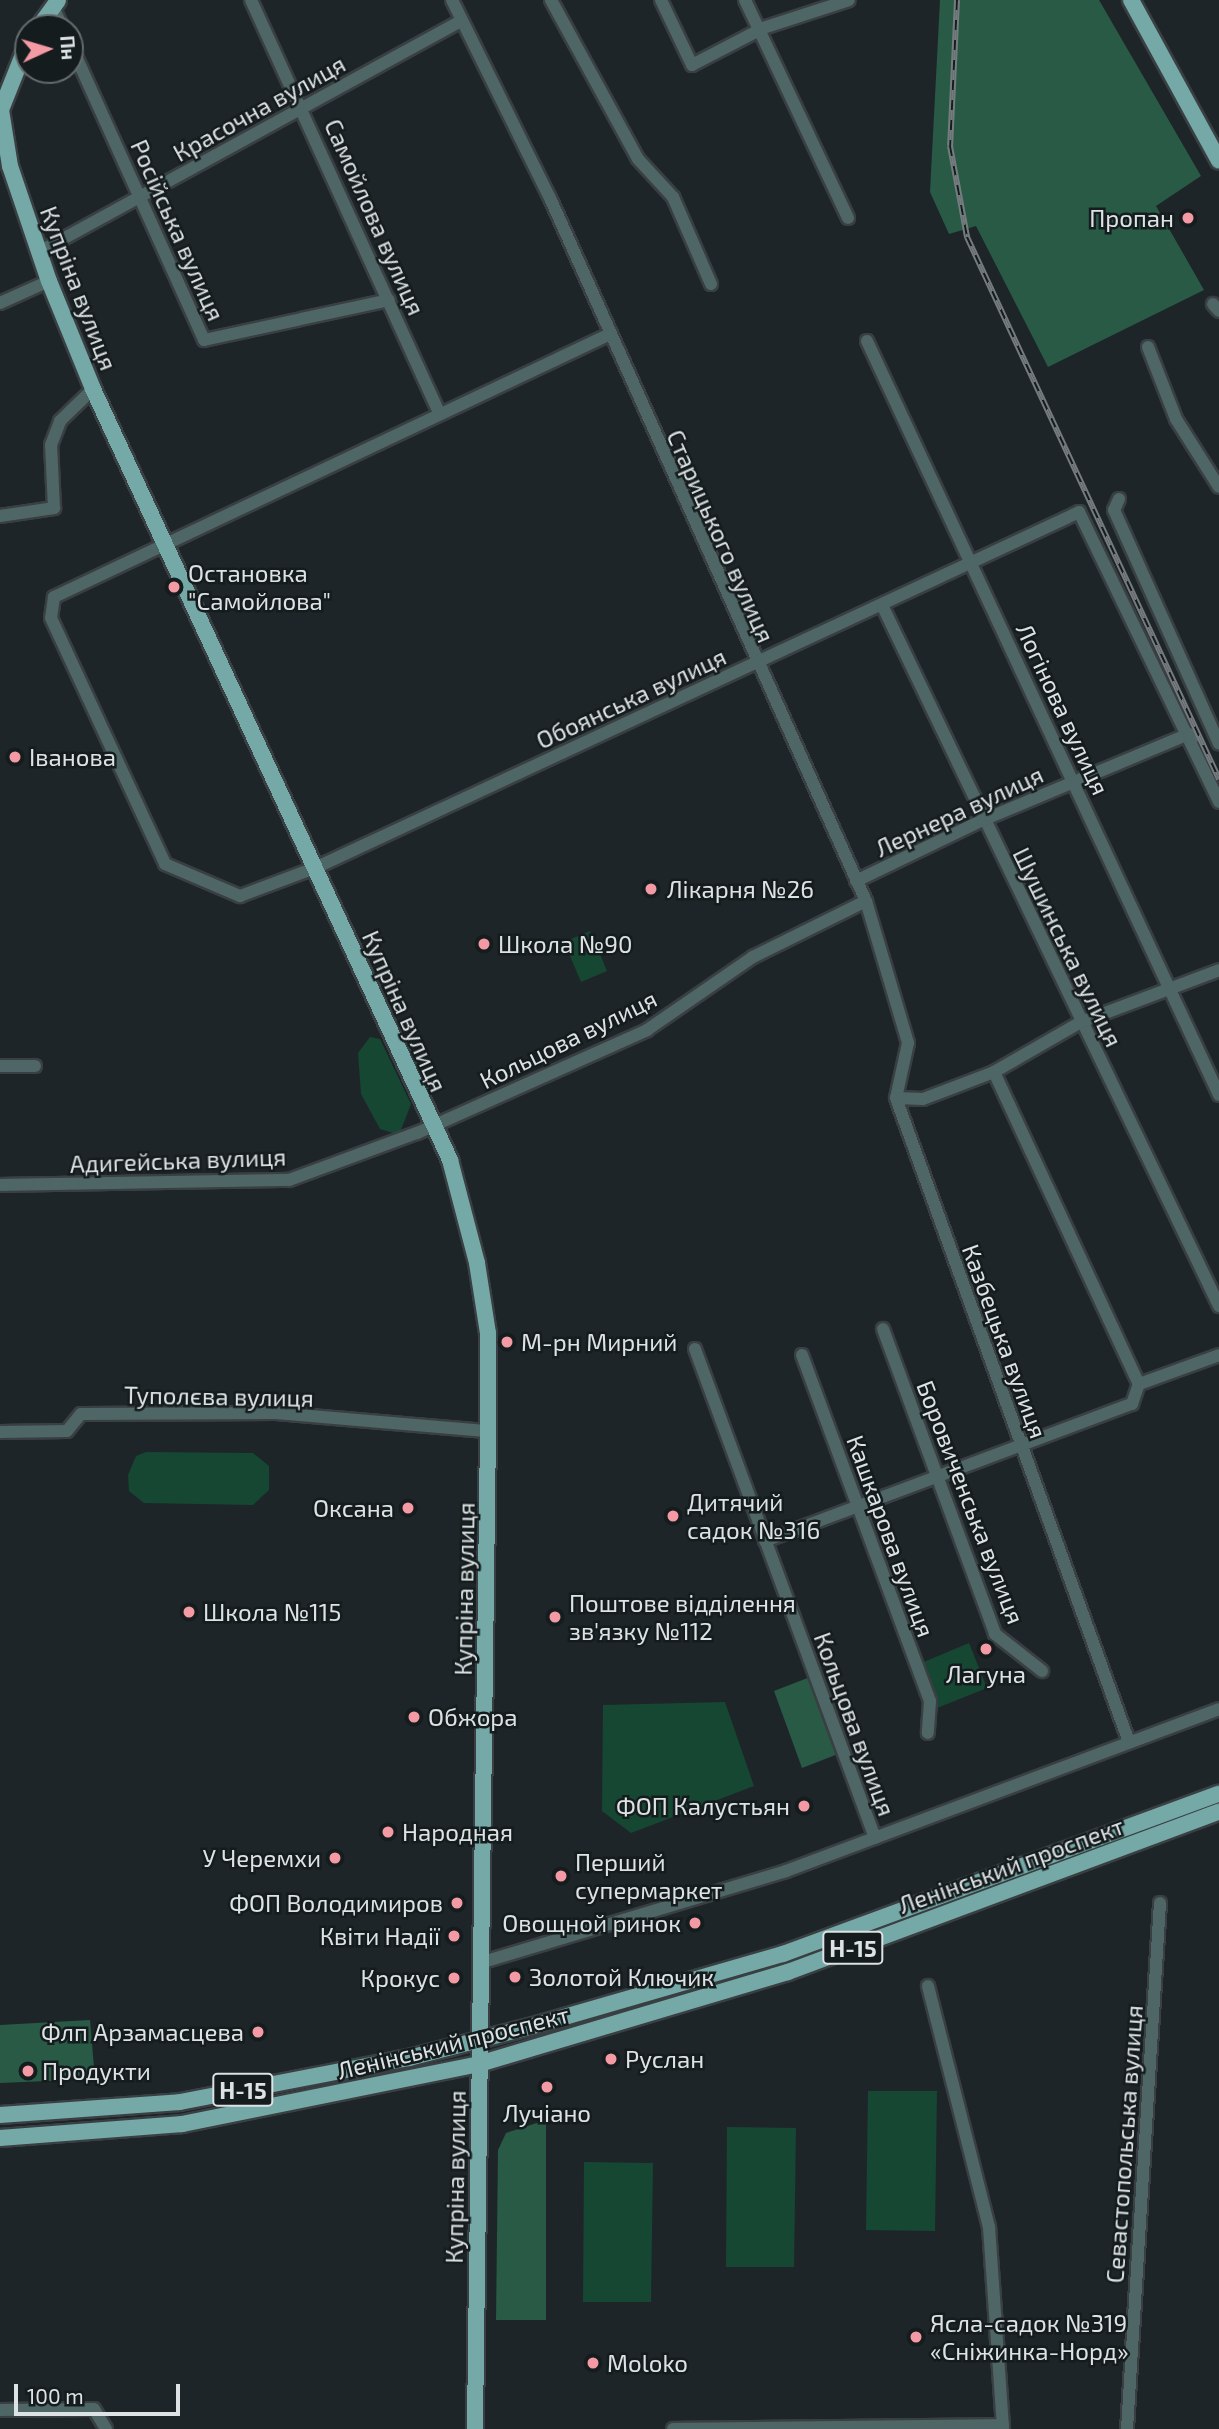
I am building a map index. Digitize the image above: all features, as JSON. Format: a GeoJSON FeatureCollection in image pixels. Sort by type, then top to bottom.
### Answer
{"type":"FeatureCollection","features":[{"type":"Feature","properties":{"kind":"main road"},"geometry":{"type":"LineString","coordinates":[[1131,0],[1219,161]]}},
{"type":"Feature","properties":{"kind":"main road","name":"Купріна вулиця"},"geometry":{"type":"LineString","coordinates":[[14,77],[1,110],[10,166],[49,281],[93,389],[432,1126],[460,1191],[477,1263],[488,1333],[488,1431],[475,2429]]}},
{"type":"Feature","properties":{"kind":"main road","name":"Ленінський проспект"},"geometry":{"type":"LineString","coordinates":[[0,2115],[180,2102],[481,2038],[783,1954],[1219,1794]]}},
{"type":"Feature","properties":{"kind":"main road","name":"Ленінський проспект"},"geometry":{"type":"LineString","coordinates":[[0,2138],[182,2124],[479,2064],[788,1972],[1219,1812]]}},
{"type":"Feature","properties":{"kind":"street","name":"Самойлова вулиця"},"geometry":{"type":"LineString","coordinates":[[250,0],[303,107],[440,414]]}},
{"type":"Feature","properties":{"kind":"street","name":"Старицького вулиця"},"geometry":{"type":"LineString","coordinates":[[452,0],[550,198],[755,664],[866,901],[908,1043],[896,1098]]}},
{"type":"Feature","properties":{"kind":"street"},"geometry":{"type":"LineString","coordinates":[[551,0],[638,159],[673,197],[711,284]]}},
{"type":"Feature","properties":{"kind":"street"},"geometry":{"type":"LineString","coordinates":[[661,0],[692,65],[763,28],[849,0]]}},
{"type":"Feature","properties":{"kind":"street"},"geometry":{"type":"LineString","coordinates":[[745,0],[763,28],[848,219]]}},
{"type":"Feature","properties":{"kind":"street","name":"Красочна вулиця"},"geometry":{"type":"LineString","coordinates":[[39,252],[462,20]]}},
{"type":"Feature","properties":{"kind":"street","name":"Російська вулиця"},"geometry":{"type":"LineString","coordinates":[[84,74],[204,340],[388,300]]}},
{"type":"Feature","properties":{"kind":"street"},"geometry":{"type":"LineString","coordinates":[[0,303],[49,281]]}},
{"type":"Feature","properties":{"kind":"street"},"geometry":{"type":"LineString","coordinates":[[315,868],[240,895],[165,864],[51,618],[54,597],[608,335]]}},
{"type":"Feature","properties":{"kind":"street","name":"Логінова вулиця"},"geometry":{"type":"LineString","coordinates":[[867,341],[1219,1095]]}},
{"type":"Feature","properties":{"kind":"street"},"geometry":{"type":"LineString","coordinates":[[1148,347],[1176,419],[1219,487]]}},
{"type":"Feature","properties":{"kind":"street"},"geometry":{"type":"LineString","coordinates":[[0,516],[54,508],[51,445],[60,421],[93,389]]}},
{"type":"Feature","properties":{"kind":"street"},"geometry":{"type":"LineString","coordinates":[[1119,499],[1114,510],[1215,727],[1219,744]]}},
{"type":"Feature","properties":{"kind":"street","name":"Обоянська вулиця"},"geometry":{"type":"LineString","coordinates":[[315,868],[1079,512],[1190,737]]}},
{"type":"Feature","properties":{"kind":"street","name":"Шушинська вулиця"},"geometry":{"type":"LineString","coordinates":[[882,605],[983,820],[1219,1306]]}},
{"type":"Feature","properties":{"kind":"street"},"geometry":{"type":"LineString","coordinates":[[1190,737],[1219,802]]}},
{"type":"Feature","properties":{"kind":"street","name":"Лернера вулиця"},"geometry":{"type":"LineString","coordinates":[[856,881],[983,820],[1190,737]]}},
{"type":"Feature","properties":{"kind":"street","name":"Кольцова вулиця"},"geometry":{"type":"LineString","coordinates":[[432,1126],[646,1030],[753,957],[866,901]]}},
{"type":"Feature","properties":{"kind":"street"},"geometry":{"type":"LineString","coordinates":[[896,1098],[923,1099],[994,1072],[1081,1022],[1219,970]]}},
{"type":"Feature","properties":{"kind":"street"},"geometry":{"type":"LineString","coordinates":[[0,1066],[36,1066]]}},
{"type":"Feature","properties":{"kind":"street"},"geometry":{"type":"LineString","coordinates":[[765,1541],[1018,1443],[1132,1404],[1139,1384],[994,1072]]}},
{"type":"Feature","properties":{"kind":"street","name":"Казбецька вулиця"},"geometry":{"type":"LineString","coordinates":[[896,1098],[1018,1443],[1129,1742]]}},
{"type":"Feature","properties":{"kind":"street","name":"Адигейська вулиця"},"geometry":{"type":"LineString","coordinates":[[0,1185],[289,1180],[432,1126]]}},
{"type":"Feature","properties":{"kind":"street","name":"Боровиченська вулиця"},"geometry":{"type":"LineString","coordinates":[[883,1329],[995,1634],[1042,1671]]}},
{"type":"Feature","properties":{"kind":"street","name":"Кольцова вулиця"},"geometry":{"type":"LineString","coordinates":[[695,1349],[875,1838]]}},
{"type":"Feature","properties":{"kind":"street"},"geometry":{"type":"LineString","coordinates":[[1139,1384],[1219,1355]]}},
{"type":"Feature","properties":{"kind":"street","name":"Кашкарова вулиця"},"geometry":{"type":"LineString","coordinates":[[802,1356],[930,1701],[928,1732]]}},
{"type":"Feature","properties":{"kind":"street","name":"Туполєва вулиця"},"geometry":{"type":"LineString","coordinates":[[0,1432],[66,1431],[81,1414],[276,1413],[488,1431]]}},
{"type":"Feature","properties":{"kind":"street"},"geometry":{"type":"LineString","coordinates":[[483,1962],[548,1947],[875,1838],[1219,1709]]}},
{"type":"Feature","properties":{"kind":"street","name":"Севастопольська вулиця"},"geometry":{"type":"LineString","coordinates":[[1128,2429],[1160,1903]]}},
{"type":"Feature","properties":{"kind":"street"},"geometry":{"type":"LineString","coordinates":[[673,2429],[1003,2427],[989,2227],[928,1986]]}},
{"type":"Feature","properties":{"kind":"street"},"geometry":{"type":"LineString","coordinates":[[0,2410],[94,2409],[106,2429]]}},
{"type":"Feature","properties":{"kind":"green space"},"geometry":{"type":"Polygon","coordinates":[[[940,0],[1099,0],[1201,176],[1156,206],[1204,290],[1048,367],[976,226],[949,234],[930,192],[940,0]]]}},
{"type":"Feature","properties":{"kind":"green space"},"geometry":{"type":"Polygon","coordinates":[[[590,931],[607,971],[581,982],[564,942],[590,931]]]}},
{"type":"Feature","properties":{"kind":"green space"},"geometry":{"type":"Polygon","coordinates":[[[370,1037],[380,1039],[411,1104],[399,1135],[380,1129],[361,1094],[358,1053],[370,1037]]]}},
{"type":"Feature","properties":{"kind":"green space"},"geometry":{"type":"Polygon","coordinates":[[[146,1452],[253,1453],[269,1466],[269,1490],[253,1505],[144,1503],[129,1491],[128,1475],[136,1456],[146,1452]]]}},
{"type":"Feature","properties":{"kind":"green space"},"geometry":{"type":"Polygon","coordinates":[[[969,1643],[987,1688],[937,1708],[919,1664],[969,1643]]]}},
{"type":"Feature","properties":{"kind":"green space"},"geometry":{"type":"Polygon","coordinates":[[[810,1677],[838,1754],[802,1768],[774,1691],[810,1677]]]}},
{"type":"Feature","properties":{"kind":"green space"},"geometry":{"type":"Polygon","coordinates":[[[725,1702],[754,1786],[631,1833],[602,1811],[603,1705],[725,1702]]]}},
{"type":"Feature","properties":{"kind":"green space"},"geometry":{"type":"Polygon","coordinates":[[[90,2020],[95,2079],[0,2083],[0,2025],[90,2020]]]}},
{"type":"Feature","properties":{"kind":"green space"},"geometry":{"type":"Polygon","coordinates":[[[868,2091],[937,2091],[935,2231],[866,2230],[868,2091]]]}},
{"type":"Feature","properties":{"kind":"green space"},"geometry":{"type":"Polygon","coordinates":[[[546,2120],[546,2320],[496,2320],[498,2150],[506,2133],[546,2120]]]}},
{"type":"Feature","properties":{"kind":"green space"},"geometry":{"type":"Polygon","coordinates":[[[727,2127],[796,2128],[794,2267],[726,2267],[727,2127]]]}},
{"type":"Feature","properties":{"kind":"green space"},"geometry":{"type":"Polygon","coordinates":[[[584,2162],[653,2163],[651,2302],[583,2302],[584,2162]]]}},
{"type":"Feature","properties":{"kind":"railway"},"geometry":{"type":"LineString","coordinates":[[957,0],[950,146],[967,237],[1219,779]]}},
{"type":"Feature","properties":{"kind":"place","name":"Пропан"},"geometry":{"type":"Point","coordinates":[1188,218]}},
{"type":"Feature","properties":{"kind":"place","name":"Остановка \"Самойлова\""},"geometry":{"type":"Point","coordinates":[174,587]}},
{"type":"Feature","properties":{"kind":"place","name":"Іванова"},"geometry":{"type":"Point","coordinates":[15,757]}},
{"type":"Feature","properties":{"kind":"place","name":"Лікарня №26"},"geometry":{"type":"Point","coordinates":[651,889]}},
{"type":"Feature","properties":{"kind":"place","name":"Школа №90"},"geometry":{"type":"Point","coordinates":[484,944]}},
{"type":"Feature","properties":{"kind":"place","name":"М-рн Мирний"},"geometry":{"type":"Point","coordinates":[507,1342]}},
{"type":"Feature","properties":{"kind":"place","name":"Оксана"},"geometry":{"type":"Point","coordinates":[408,1508]}},
{"type":"Feature","properties":{"kind":"place","name":"Дитячий садок №316"},"geometry":{"type":"Point","coordinates":[673,1516]}},
{"type":"Feature","properties":{"kind":"place","name":"Школа №115"},"geometry":{"type":"Point","coordinates":[189,1612]}},
{"type":"Feature","properties":{"kind":"place","name":"Поштове відділення зв'язку №112"},"geometry":{"type":"Point","coordinates":[555,1617]}},
{"type":"Feature","properties":{"kind":"place","name":"Лагуна"},"geometry":{"type":"Point","coordinates":[986,1649]}},
{"type":"Feature","properties":{"kind":"place","name":"Обжора"},"geometry":{"type":"Point","coordinates":[414,1717]}},
{"type":"Feature","properties":{"kind":"place","name":"ФОП Калустьян"},"geometry":{"type":"Point","coordinates":[804,1806]}},
{"type":"Feature","properties":{"kind":"place","name":"Народная"},"geometry":{"type":"Point","coordinates":[388,1832]}},
{"type":"Feature","properties":{"kind":"place","name":"У Черемхи"},"geometry":{"type":"Point","coordinates":[335,1858]}},
{"type":"Feature","properties":{"kind":"place","name":"Перший супермаркет"},"geometry":{"type":"Point","coordinates":[561,1876]}},
{"type":"Feature","properties":{"kind":"place","name":"ФОП Володимиров"},"geometry":{"type":"Point","coordinates":[457,1903]}},
{"type":"Feature","properties":{"kind":"place","name":"Овощной ринок"},"geometry":{"type":"Point","coordinates":[695,1923]}},
{"type":"Feature","properties":{"kind":"place","name":"Квіти Надії"},"geometry":{"type":"Point","coordinates":[454,1936]}},
{"type":"Feature","properties":{"kind":"place","name":"Золотой Ключик"},"geometry":{"type":"Point","coordinates":[515,1977]}},
{"type":"Feature","properties":{"kind":"place","name":"Крокус"},"geometry":{"type":"Point","coordinates":[454,1978]}},
{"type":"Feature","properties":{"kind":"place","name":"Флп Арзамасцева"},"geometry":{"type":"Point","coordinates":[258,2032]}},
{"type":"Feature","properties":{"kind":"place","name":"Руслан"},"geometry":{"type":"Point","coordinates":[611,2059]}},
{"type":"Feature","properties":{"kind":"place","name":"Продукти"},"geometry":{"type":"Point","coordinates":[28,2071]}},
{"type":"Feature","properties":{"kind":"place","name":"Лучіано"},"geometry":{"type":"Point","coordinates":[547,2087]}},
{"type":"Feature","properties":{"kind":"place","name":"Ясла-садок №319 «Сніжинка-Норд»"},"geometry":{"type":"Point","coordinates":[916,2337]}},
{"type":"Feature","properties":{"kind":"place","name":"Moloko"},"geometry":{"type":"Point","coordinates":[593,2363]}}]}
